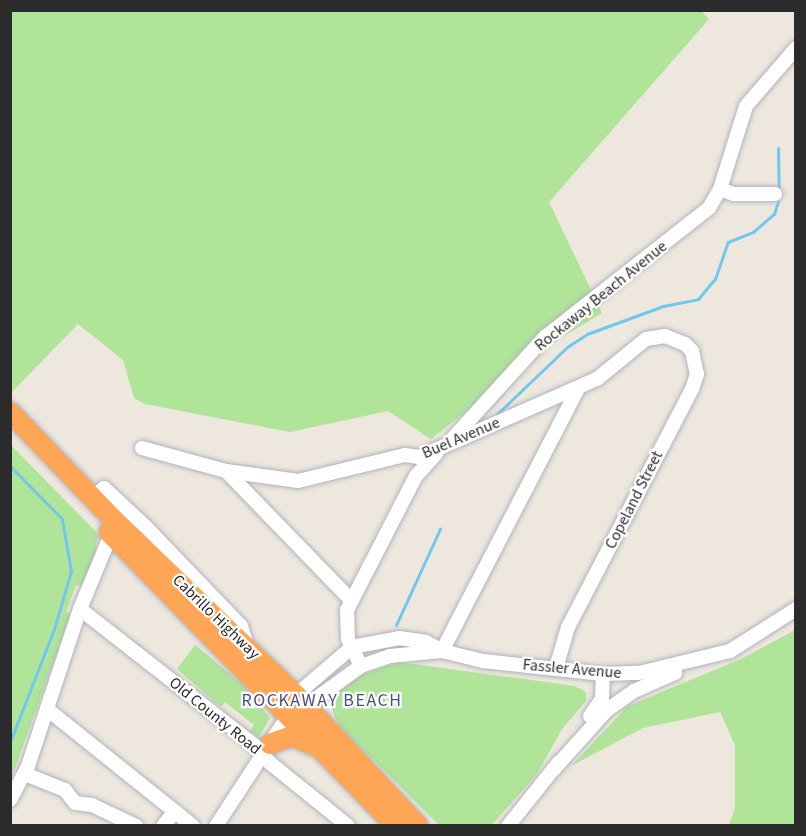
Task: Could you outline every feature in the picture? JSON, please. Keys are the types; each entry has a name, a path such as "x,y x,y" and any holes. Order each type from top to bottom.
{"highway":[{"name":"Cabrillo Highway","path":"10,412 92,497 302,701 418,825"},
{"name":"Cabrillo Highway","path":"10,429 396,825"},
{"path":"266,749 292,736 322,750"}],"street":[{"name":"Rockaway Beach Avenue","path":"361,666 352,647 345,622 351,600 416,476 483,408 505,378 545,337 709,208 720,189 746,106 795,48"},
{"path":"720,189 734,194 776,194"},
{"name":"Buel Avenue","path":"142,448 226,471 298,481 405,455 419,458 609,372 646,339 655,336 675,340"},
{"name":"Copeland Street","path":"556,668 568,627 697,374 692,351 675,340"},
{"path":"442,651 579,387"},
{"path":"483,408 496,423"},
{"path":"226,471 351,600"},
{"path":"11,800 25,774 80,609 111,534"},
{"name":"Old County Road","path":"80,609 266,749 348,825"},
{"name":"Fassler Avenue","path":"288,716 352,647 399,638 426,642 442,651 483,661 603,674 650,672 712,657 750,641 795,611"},
{"name":"Fassler Avenue","path":"302,701 361,666 390,656 442,651"},
{"path":"508,825 590,725 620,700 712,657"},
{"path":"554,769 601,702 603,674"},
{"path":"47,709 193,825"},
{"path":"216,825 288,716"},
{"path":"25,774 64,790 75,803 92,805 136,825"},
{"path":"163,825 176,811"}],"green space":[{"path":"700,10 709,19 549,202 602,313 554,342 431,439 388,411 290,432 145,404 134,398 123,360 78,324 11,393 11,11"},
{"path":"11,445 98,534 94,562 84,586 76,585 66,612 71,614 11,779"},
{"path":"795,630 795,825 729,825 735,808 735,745 720,712 643,728 571,766 628,706 741,659"},
{"path":"195,645 241,683 270,718 259,737 250,731 254,725 225,702 221,707 177,669"},
{"path":"399,662 575,686 586,692 586,701 562,729 537,774 491,826 440,826 338,725 329,701 352,678"}],"waterway":[{"path":"778,148 779,187"},
{"path":"497,414 567,347 587,334 663,306 698,299 715,279 728,242 753,232 774,214 778,202"},
{"path":"10,466 62,519 71,571 54,629 10,742"},
{"path":"396,625 440,529"}],"district":[{"name":"ROCKAWAY BEACH","path":"322,701"}]}
